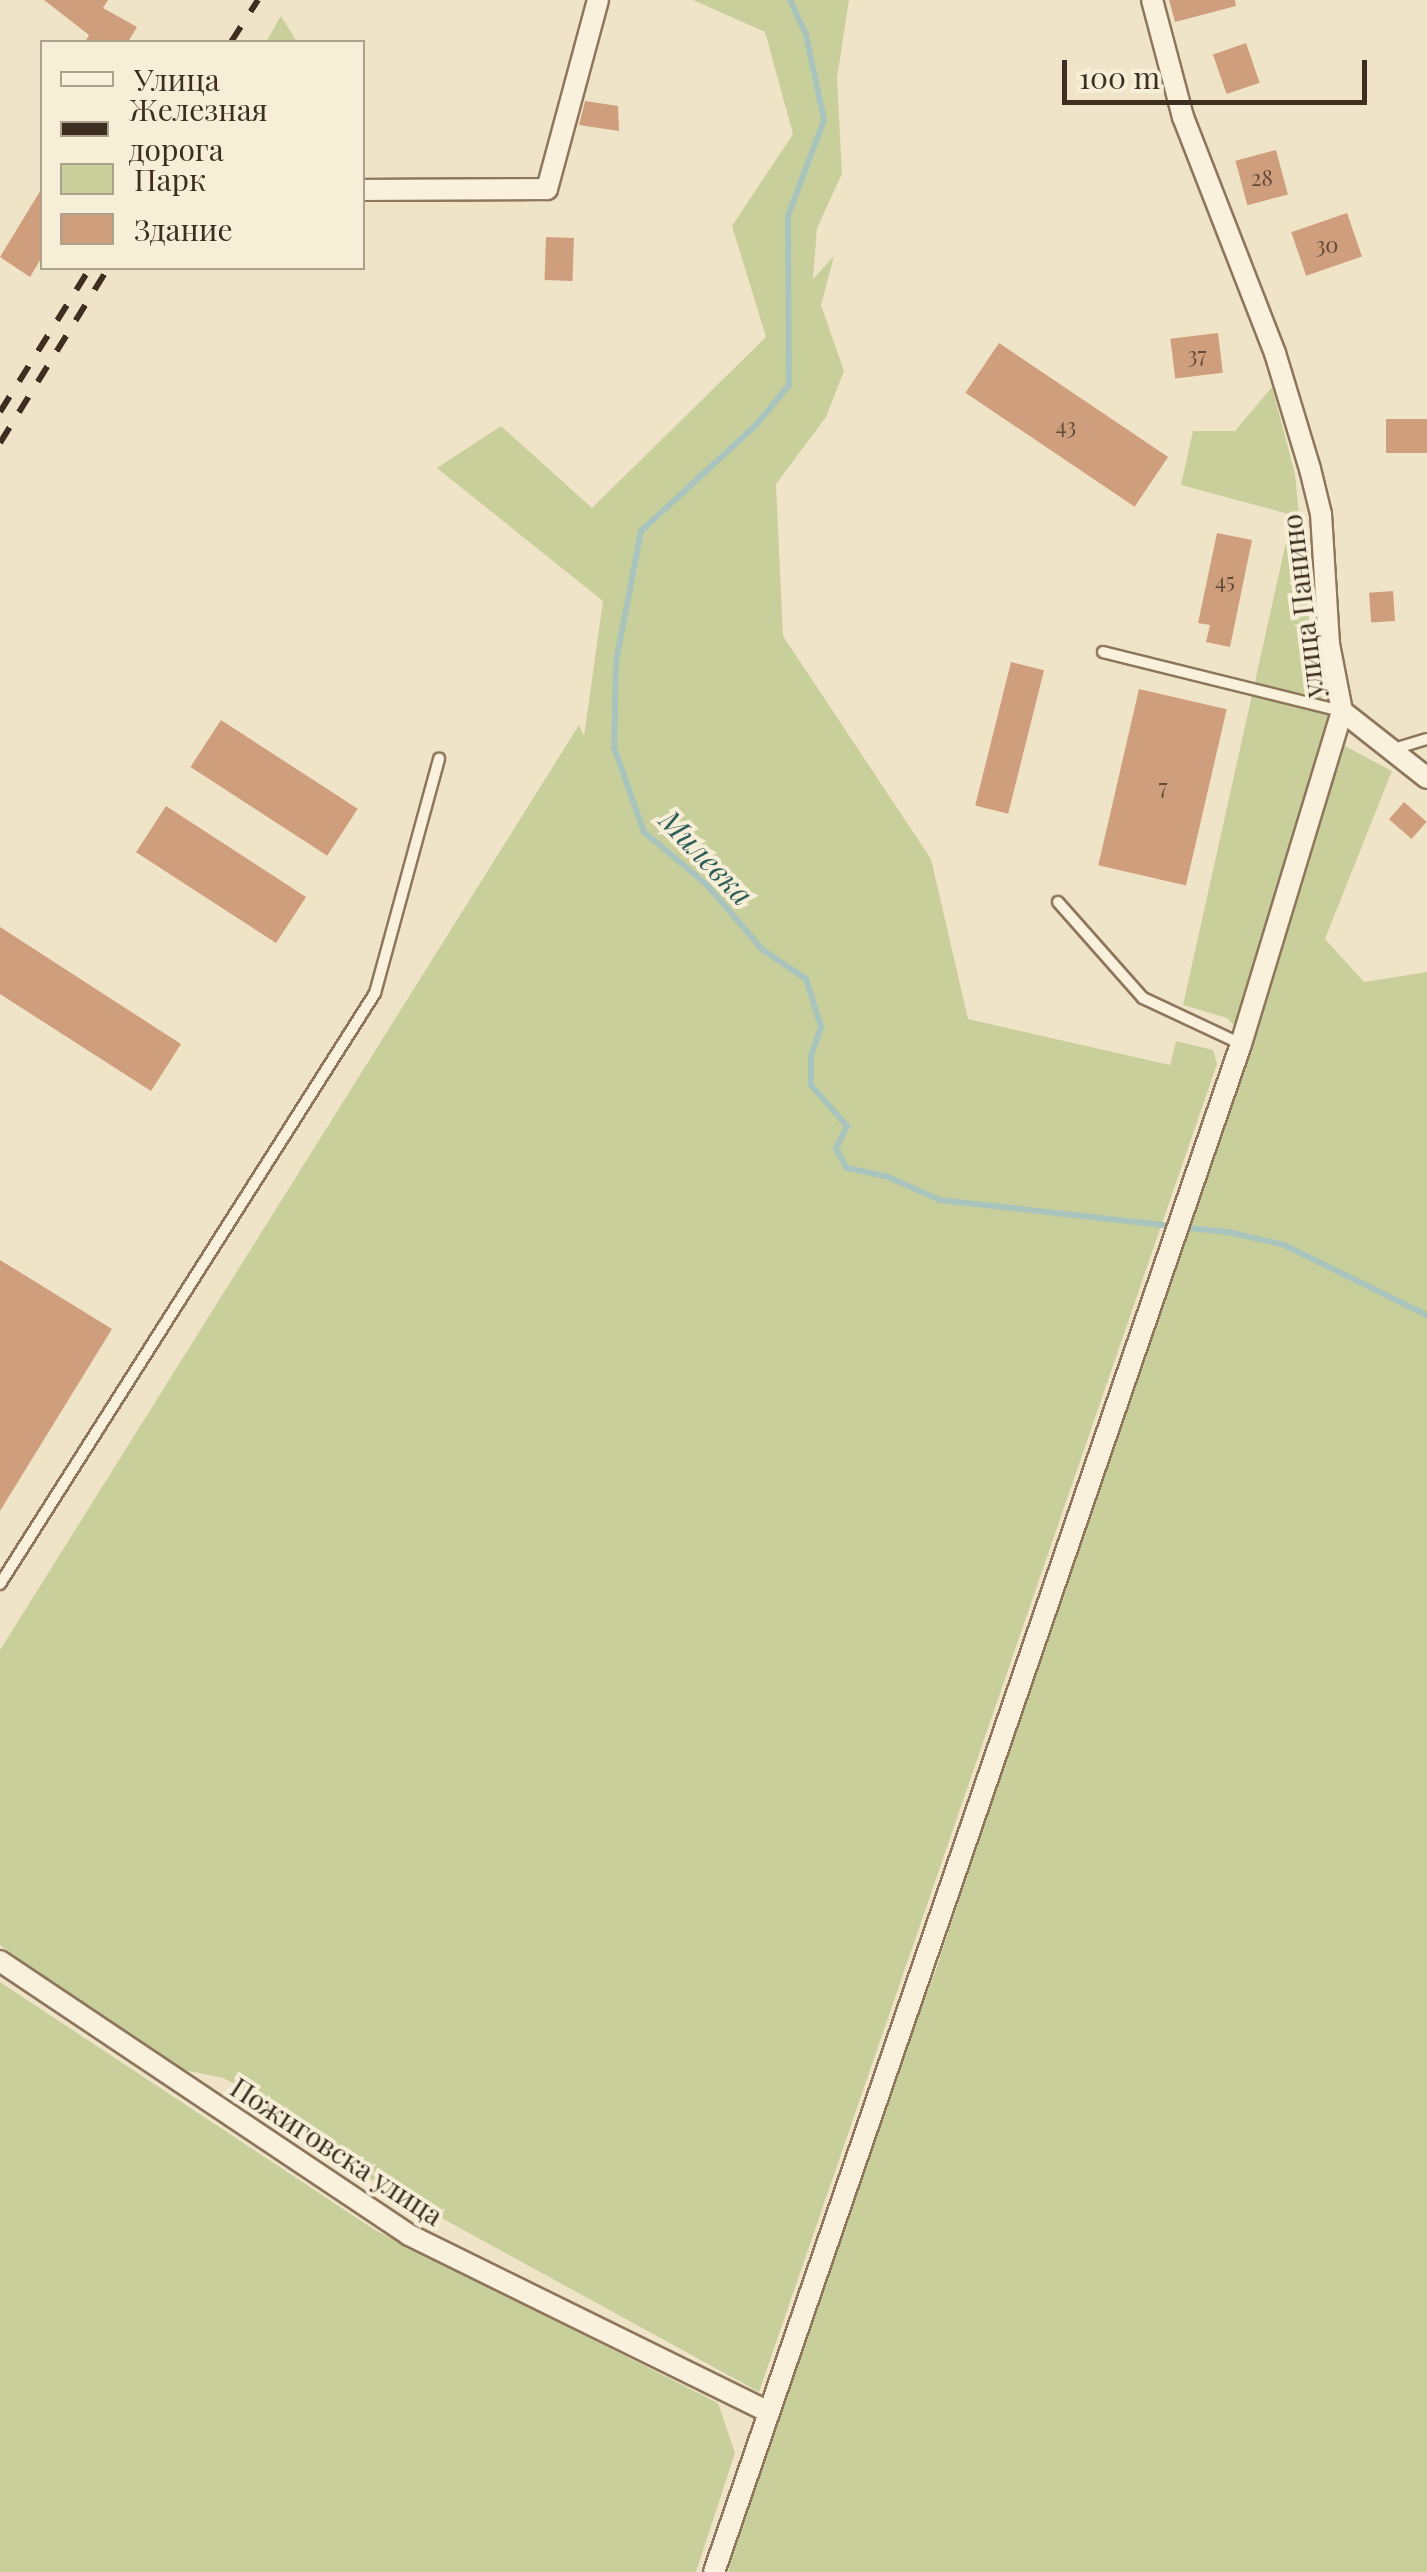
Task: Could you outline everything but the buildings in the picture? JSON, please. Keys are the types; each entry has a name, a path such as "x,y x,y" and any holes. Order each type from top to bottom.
{"street":[{"path":"365,190 547,189 598,0"},
{"name":"улица Панино","path":"714,2572 1164,1254 1184,1210 1241,1044 1342,711 1330,644 1322,514 1310,469 1275,352 1184,117 1152,0"},
{"path":"1342,711 1397,748 1427,778"},
{"name":"Пожиговска улица","path":"0,1961 409,2235 768,2412"}],"lane":[{"path":"1103,652 1342,711"},
{"path":"1397,748 1427,739"},
{"path":"0,1584 375,993 439,758"},
{"path":"1058,902 1143,998 1241,1044"}],"green space":[{"path":"693,0 849,0 837,78 842,174 817,228 813,279 834,256 821,305 844,371 826,417 776,484 783,636 931,859 968,1019 1170,1065 1176,1041 1213,1050 1217,1064 759,2392 334,2159 275,2105 223,2078 174,2068 0,1945 0,1650 579,725 584,736 603,601 437,468 501,426 592,508 766,337 732,226 793,134 765,32"},
{"path":"281,16 296,40 267,40"},
{"path":"1272,387 1295,474 1315,681 1341,744 1392,771 1325,939 1364,982 1427,972 1427,2572 728,2572 826,2250 934,1975 1248,1041 1227,1018 1183,1005 1292,515 1181,485 1193,431 1235,431"},
{"path":"0,1982 375,2230 718,2403 735,2453 696,2572 0,2572"}],"waterway":[{"name":"Милевка","path":"790,0 806,35 824,120 788,216 789,385 756,425 641,531 616,662 614,747 644,832 707,885 763,950 806,979 821,1027 811,1056 811,1085 847,1126 836,1149 847,1168 886,1176 940,1200 1232,1233 1284,1245 1427,1315"}],"railway":[{"path":"232,40 258,0"},
{"path":"0,412 89,270"},
{"path":"0,443 107,270"}]}
